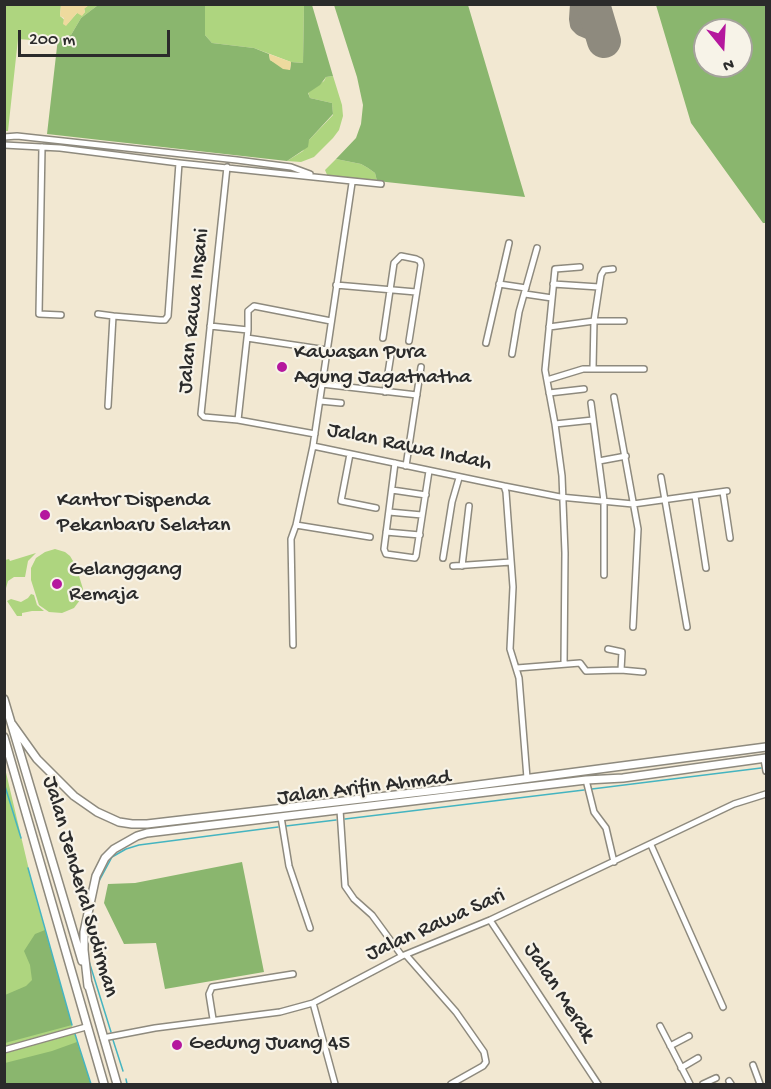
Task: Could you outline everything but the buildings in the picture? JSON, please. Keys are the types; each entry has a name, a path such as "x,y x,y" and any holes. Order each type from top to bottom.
{"main road":[{"name":"Jalan Jenderal Sudirman","path":"4,699 117,1084"},
{"name":"Jalan Arifin Ahmad","path":"12,724 27,748 74,796 97,812 125,823 147,824 766,747"},
{"name":"Jalan Jenderal Sudirman","path":"4,737 104,1084"},
{"name":"Jalan Arifin Ahmad","path":"88,986 84,939 88,905 96,876 105,858 114,849 132,838 147,833 586,780 623,778 765,759"},
{"path":"418,792 419,801"},
{"path":"34,840 45,837"},
{"path":"39,857 50,854"}],"street":[{"path":"4,137 17,136 291,167 320,178"},
{"path":"87,152 88,144"},
{"path":"4,145 298,174 352,183 381,184"},
{"path":"42,147 39,314 61,315"},
{"path":"98,314 163,320 168,316 179,164"},
{"name":"Jalan Rawa Insani","path":"227,167 201,414 204,417 238,420 315,434"},
{"name":"Jalan Rawa Indah","path":"352,183 313,446 504,486 512,562 513,600 510,649 517,668 527,775"},
{"path":"486,343 509,243"},
{"path":"512,354 525,291 537,248"},
{"path":"383,338 394,263 401,256 416,259 421,263 409,341"},
{"path":"564,664 563,497 546,359 555,269 580,267"},
{"path":"592,368 594,321 599,287 603,271 613,269"},
{"path":"500,284 552,298"},
{"path":"553,284 599,287"},
{"path":"336,285 416,292"},
{"path":"238,420 248,311 254,306 331,321"},
{"path":"108,406 114,316"},
{"path":"549,327 594,321 624,321"},
{"path":"210,326 248,330"},
{"path":"247,338 327,350"},
{"path":"385,392 392,348"},
{"path":"406,466 421,367"},
{"path":"547,380 576,370 592,368 644,369"},
{"path":"322,384 417,395"},
{"path":"549,393 584,389"},
{"path":"614,397 639,538 633,627"},
{"path":"320,401 341,403"},
{"path":"591,403 604,501 604,575"},
{"path":"555,424 593,420"},
{"path":"293,645 290,548 313,446"},
{"path":"350,454 341,501 376,508"},
{"path":"599,461 626,456"},
{"path":"396,463 384,549 386,554 415,558 429,471"},
{"path":"443,558 452,502 459,477"},
{"path":"661,477 687,627"},
{"path":"504,486 563,497 633,504 725,491 730,538"},
{"path":"392,490 426,495"},
{"path":"695,496 706,568"},
{"path":"462,566 469,506"},
{"path":"389,512 422,515"},
{"path":"296,525 370,537"},
{"path":"386,532 420,535"},
{"path":"453,566 512,562"},
{"path":"608,649 622,652 621,670"},
{"path":"517,668 581,663 586,671 643,672"},
{"path":"765,759 766,771"},
{"path":"586,780 594,812 606,828 614,862"},
{"name":"Jalan Rawa Sari","path":"103,1038 213,1019 280,1012 313,1003 404,956 490,920 734,804 766,794"},
{"path":"340,810 345,886 354,899 372,915 404,956 456,1012 484,1052 486,1062 483,1066 451,1084"},
{"path":"281,817 289,866 310,928"},
{"path":"651,845 723,1007"},
{"name":"Jalan Merak","path":"490,920 598,1084"},
{"path":"213,1019 209,994 212,987 293,974"},
{"path":"313,1003 335,1084"},
{"path":"660,1026 690,1084"},
{"path":"4,1050 86,1027"},
{"path":"670,1046 690,1036"},
{"path":"681,1068 698,1059"},
{"path":"753,1065 760,1084"},
{"path":"703,1084 716,1078"}],"green space":[{"path":"5,5 61,5 60,16 68,23 78,12 82,15 85,12 84,8 89,5 98,5 81,18 71,35 58,38 57,42 18,39 8,131 5,131"},
{"path":"98,5 205,5 205,35 212,43 254,48 269,54 270,60 290,70 291,62 303,63 304,5 312,5 333,76 326,77 320,85 308,93 310,98 332,103 333,114 309,140 308,147 287,161 47,134 58,38 71,35 81,18"},
{"path":"205,5 304,5 303,63 291,62 254,48 212,43 205,35"},
{"path":"334,5 468,5 525,197 377,181 375,173 361,164 336,159 356,138 361,124 363,105 357,77"},
{"path":"656,5 766,5 766,223 763,223 691,123"},
{"path":"333,76 342,105 343,116 339,130 314,157 301,162 287,161 303,151 309,140 333,115 332,103 310,98 308,92 326,77"},
{"path":"336,159 361,164 375,173 377,181 328,177 325,170"},
{"name":"Gelanggang Remaja","path":"55,549 70,556 76,566 83,589 80,600 74,608 62,613 49,612 39,605 31,580 31,568 36,558"},
{"path":"36,553 28,561 25,577 14,577 8,581 6,588 5,560 10,561"},
{"path":"31,594 34,595 37,605 44,611 32,611 17,616 7,601 11,599 21,602"},
{"path":"4,764 33,887 71,1023 91,1084 5,1084"},
{"path":"242,862 264,972 165,989 156,943 124,944 104,903 108,884 135,883"},
{"path":"45,930 72,1025 5,1043 5,995 26,986 32,980 30,965 24,951 35,934"},
{"path":"77,1042 91,1084 5,1084 5,1063"}],"sand":[{"path":"61,4 89,5 84,9 82,16 77,13 66,26 63,24 64,18 60,16"},
{"path":"269,54 291,62 290,70 283,69 270,60"}],"waterway":[{"path":"592,789 761,768"},
{"path":"4,783 21,838"},
{"path":"345,819 584,790"},
{"path":"286,826 336,820"},
{"path":"98,883 112,857 126,849 139,845 278,827"},
{"path":"28,868 72,1025"},
{"path":"88,958 111,1032"},
{"path":"75,1034 91,1084"},
{"path":"113,1040 123,1071"},
{"path":"126,1079 127,1084"}],"taxiway":[{"path":"577,4 577,25 588,32 600,29 605,23 604,11 600,4"}],"runway":[{"path":"593,4 604,41"}],"place":[{"name":"Kawasan Pura Agung Jagatnatha","path":"282,367"},
{"name":"Kantor Dispenda Pekanbaru Selatan","path":"45,515"},
{"name":"Gelanggang Remaja","path":"57,584"},
{"name":"Gedung Juang 45","path":"177,1045"}]}
